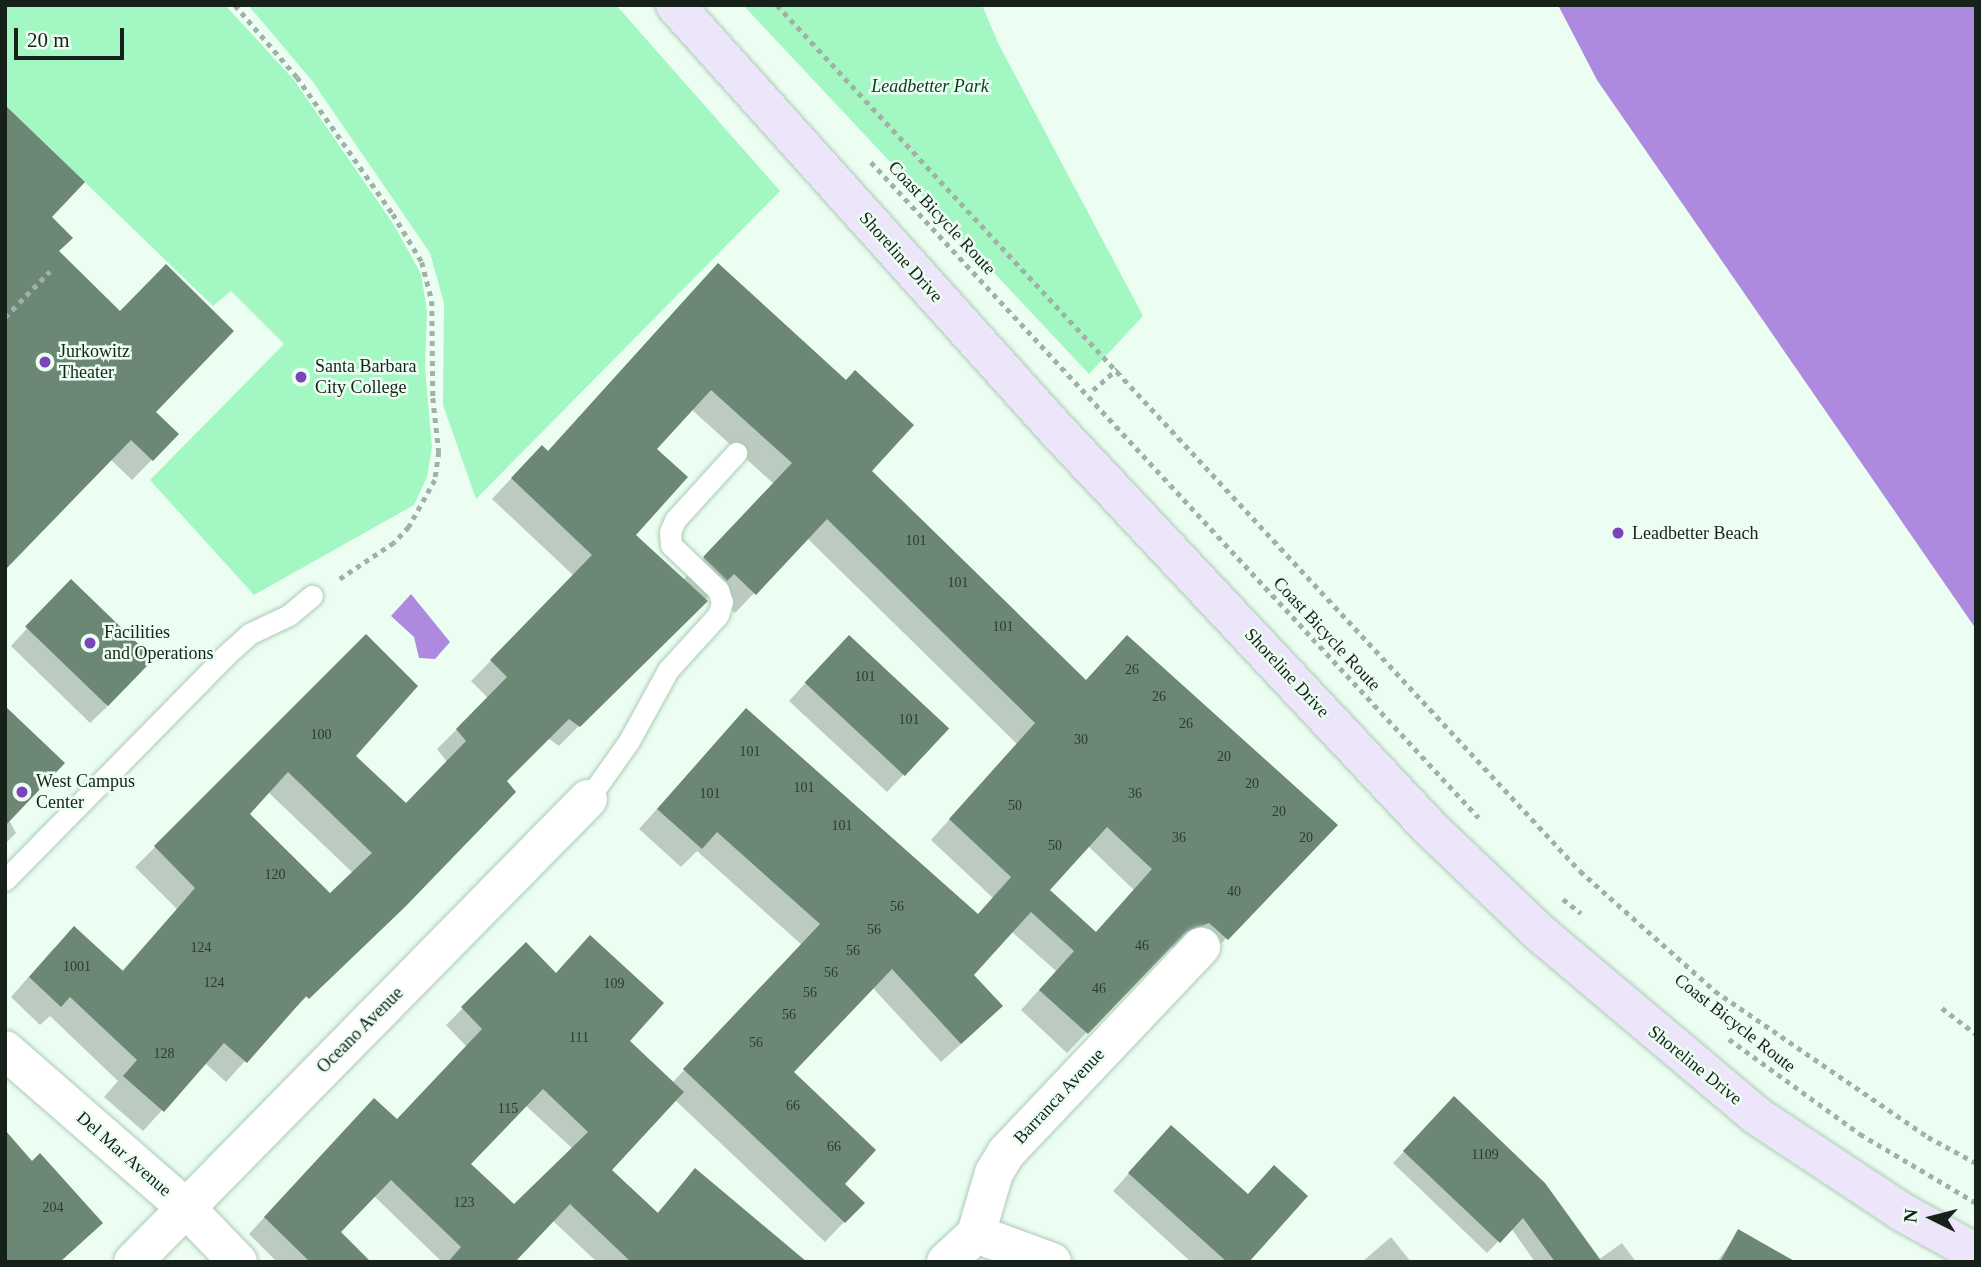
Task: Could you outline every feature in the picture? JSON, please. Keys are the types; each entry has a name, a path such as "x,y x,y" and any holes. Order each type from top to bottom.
{"main road":[{"name":"Shoreline Drive","path":"675,5 1053,426 1448,845 1541,934 1757,1116 1902,1212 1976,1253"}],"street":[{"name":"Oceano Avenue","path":"133,1262 588,799"},
{"name":"Barranca Avenue","path":"976,1234 994,1173 1006,1153 1201,947"},
{"name":"Del Mar Avenue","path":"5,1050 186,1208 238,1262"},
{"path":"946,1262 976,1234 1052,1262"}],"lane":[{"path":"588,799 629,741 668,670 718,615 722,602 718,590 671,545 670,532 675,520 736,453"},
{"path":"5,880 226,655 249,634 289,615 312,596"}],"path":[{"path":"235,5 297,77 393,214 422,262 432,301 433,398 439,452 430,491 394,542 312,596"},
{"path":"777,5 1580,871 1715,991 1928,1137 1976,1163"},
{"name":"Coast Bicycle Route","path":"869,159 1486,825"},
{"path":"5,317 50,271"},
{"path":"1093,390 1117,369"},
{"path":"1555,891 1585,917"},
{"path":"1942,1008 1976,1034"},
{"name":"Coast Bicycle Route","path":"1717,1030 1860,1134 1976,1203"}],"green space":[{"path":"5,5 225,5 294,80 394,225 421,274 427,311 425,368 432,447 427,477 414,505 254,595 150,480 284,344 231,291 213,306 5,105"},
{"path":"248,5 616,5 780,191 476,499 443,405 444,303 430,253 313,82"},
{"name":"Leadbetter Park","path":"743,5 982,5 999,45 1143,316 1089,374"}],"shaded area":[{"path":"1558,5 1976,5 1976,629 1597,80"},
{"path":"411,594 450,642 435,659 419,658 414,637 391,616"}],"building":[{"path":"5,105 85,182 52,217 73,238 59,251 120,311 166,264 234,331 156,412 179,434 153,461 131,440 5,570"},
{"path":"718,263 846,380 855,370 914,425 872,471 1086,680 1127,635 1338,825 1228,940 1209,923 1186,932 1088,1034 1039,990 1074,951 1031,912 974,975 1003,1006 961,1044 892,969 794,1072 876,1150 845,1184 865,1203 845,1223 683,1069 820,924 717,832 702,849 657,809 746,708 978,914 1011,877 949,819 1035,723 827,519 756,595 734,574 727,581 703,557 792,463 711,390 657,449 688,477 636,535 708,601 580,727 569,719 507,781 516,792 405,907 309,999 306,996 247,1063 224,1043 164,1112 123,1076 137,1060 70,997 61,1007 29,977 74,926 123,971 195,888 154,846 366,634 418,686 356,756 406,803 466,741 456,729 507,677 490,660 592,555 511,478 542,445 548,451","holes":["288,772 372,853 330,893 250,814","1107,827 1152,869 1096,932 1050,890"]},
{"name":"Facilities and Operations","path":"71,579 154,659 108,706 25,626"},
{"path":"849,635 949,728 905,776 805,683"},
{"name":"West Campus Center","path":"5,706 65,763 5,826"},
{"path":"590,935 664,1003 630,1041 684,1092 612,1170 658,1213 695,1168 807,1262 631,1262 570,1204 515,1262 448,1262 461,1247 391,1180 341,1232 371,1262 310,1262 264,1217 374,1098 397,1119 482,1029 461,1007 526,942 556,973","holes":["543,1089 588,1132 514,1204 471,1164"]},
{"path":"1454,1096 1545,1183 1602,1262 1555,1262 1523,1218 1500,1243 1403,1151"},
{"path":"1171,1125 1248,1194 1274,1165 1308,1196 1249,1262 1227,1262 1128,1173"},
{"path":"5,1130 32,1161 40,1153 103,1223 60,1262 5,1262"},
{"path":"1738,1229 1796,1262 1720,1262"}],"place":[{"name":"Jurkowitz Theater","path":"45,362"},
{"name":"Santa Barbara City College","path":"301,377"},
{"name":"Leadbetter Beach","path":"1618,533"},
{"name":"Facilities and Operations","path":"90,643"},
{"name":"West Campus Center","path":"22,792"}]}
